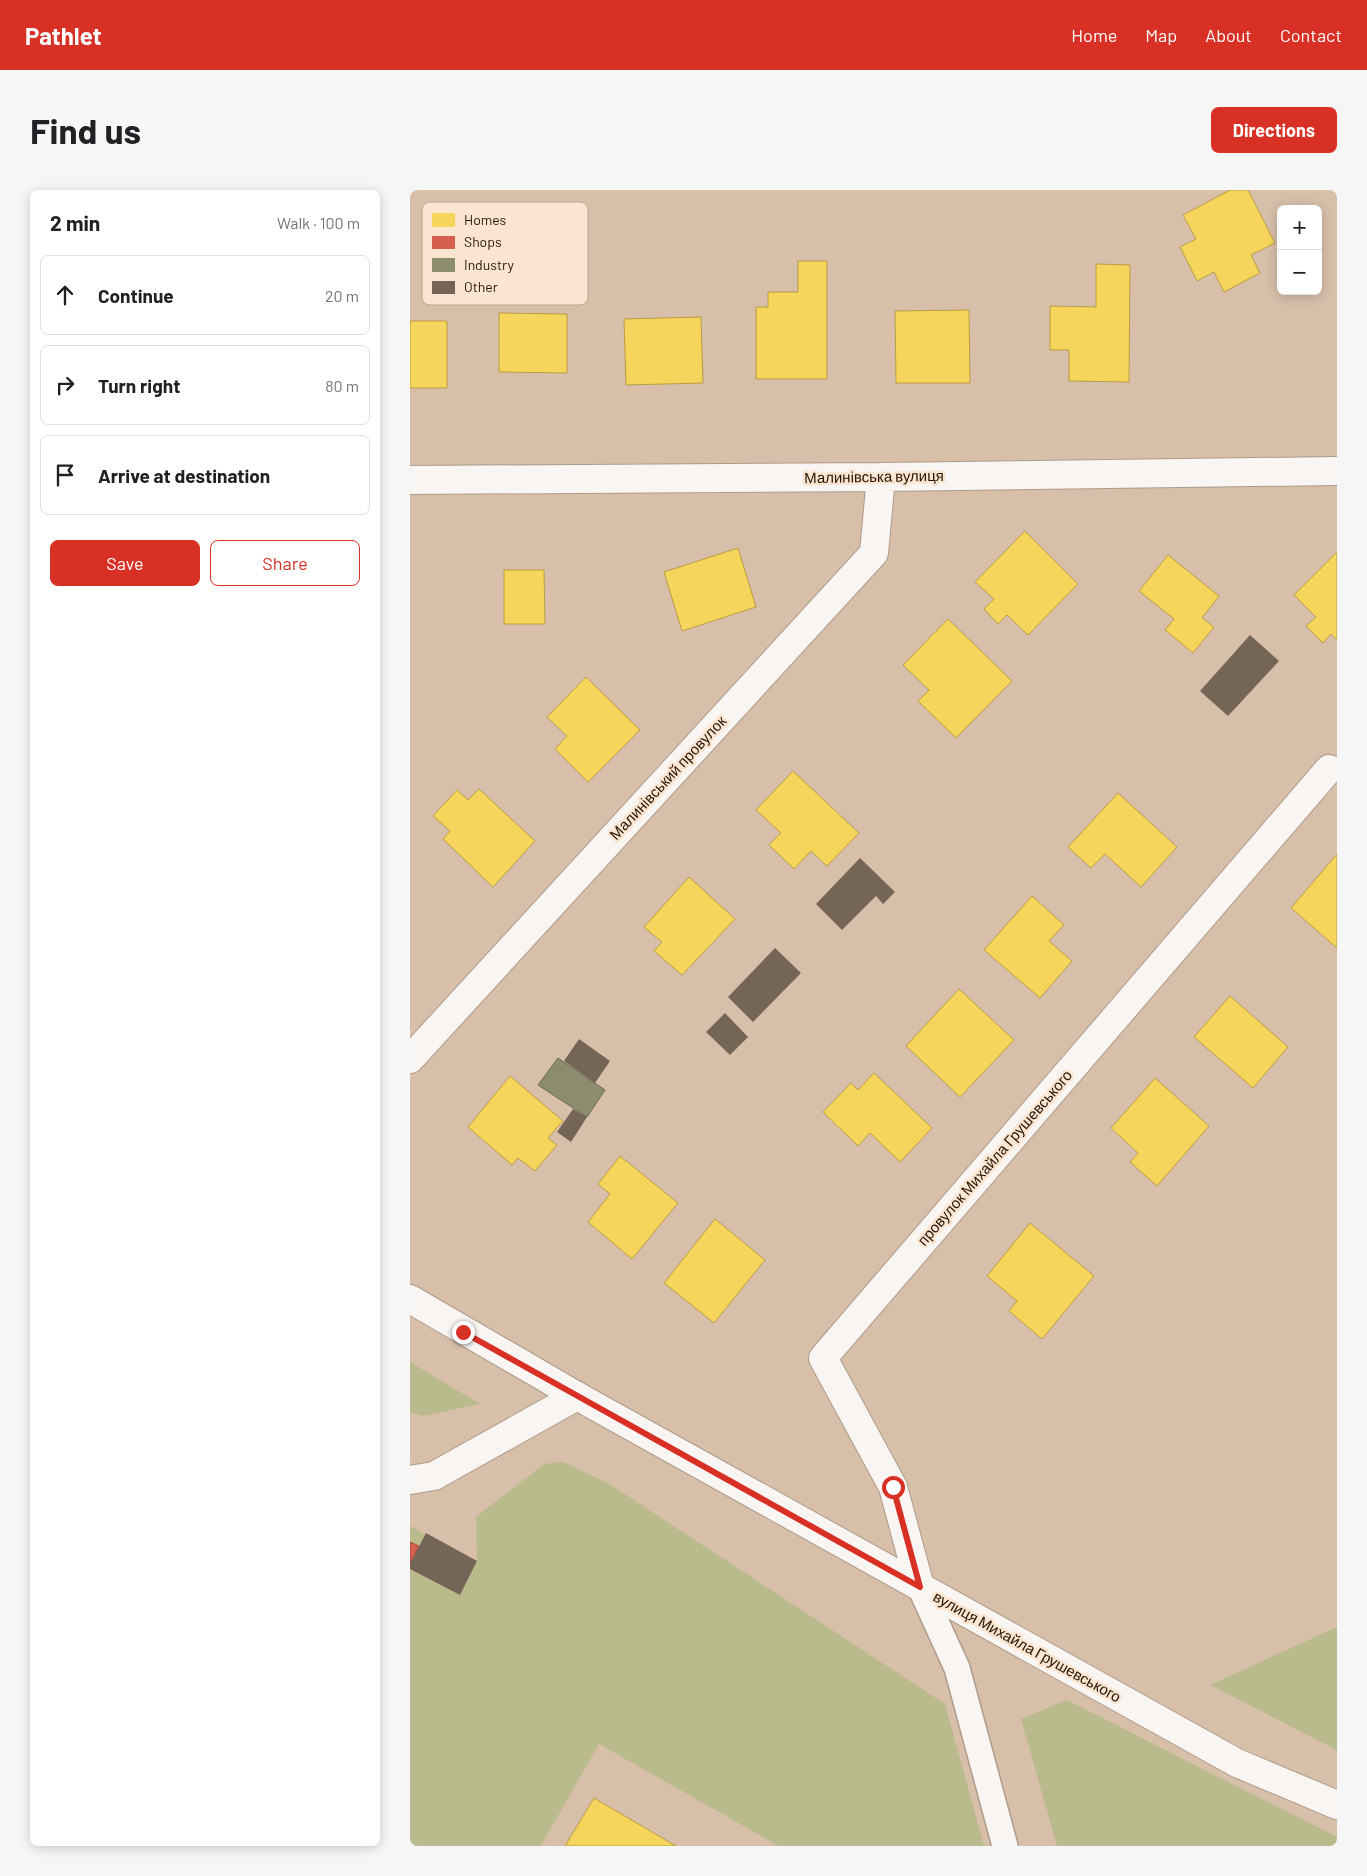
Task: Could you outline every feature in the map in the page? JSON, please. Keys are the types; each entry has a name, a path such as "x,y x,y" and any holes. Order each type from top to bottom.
{"street":[{"name":"Малинівська вулиця","path":"410,480 881,477 1337,471"},
{"name":"Малинівський провулок","path":"410,1059 874,553 881,477"},
{"name":"провулок Михайла Грушевського","path":"920,1587 893,1487 823,1358 1329,769"},
{"name":"вулиця Михайла Грушевського","path":"410,1299 577,1396 1237,1763 1337,1805"},
{"path":"410,1480 434,1476 577,1396"}],"lane":[{"path":"920,1587 957,1668 1005,1846"}],"green space":[{"path":"410,1362 480,1404 423,1416 410,1412"},
{"path":"563,1462 608,1483 945,1704 984,1846 779,1846 599,1744 541,1846 410,1846 410,1526 477,1561 476,1517 544,1464"},
{"path":"1337,1627 1337,1750 1210,1685"},
{"path":"1067,1700 1337,1837 1337,1846 1057,1846 1021,1719"}],"building: Homes":[{"path":"1230,190 1248,190 1275,243 1251,255 1260,273 1224,292 1214,272 1197,281 1180,247 1196,239 1183,215"},
{"path":"798,261 827,261 827,379 756,379 756,307 768,307 768,292 798,292"},
{"path":"1096,264 1130,265 1129,382 1069,381 1069,350 1050,350 1050,306 1096,307"},
{"path":"969,310 970,383 896,383 895,311"},
{"path":"499,313 567,314 567,373 499,372"},
{"path":"701,317 703,383 626,385 624,319"},
{"path":"410,321 447,321 447,388 410,388"},
{"path":"1025,531 1078,584 1028,635 1007,615 998,624 984,609 994,599 975,582"},
{"path":"738,548 756,607 682,631 664,572"},
{"path":"1337,552 1337,640 1331,634 1323,643 1306,626 1316,617 1294,595"},
{"path":"1168,555 1219,596 1202,618 1214,627 1193,653 1165,630 1174,619 1139,591"},
{"path":"504,570 544,570 545,624 504,624"},
{"path":"948,619 1012,681 956,738 918,701 929,690 903,665"},
{"path":"586,677 640,730 588,782 555,749 567,736 547,717"},
{"path":"793,771 859,833 827,866 811,851 794,869 769,845 781,833 756,810"},
{"path":"479,789 535,841 493,887 443,839 450,831 433,816 457,790 468,800"},
{"path":"1118,793 1177,847 1141,887 1105,854 1091,868 1068,847"},
{"path":"1337,854 1337,948 1291,908"},
{"path":"689,877 735,919 682,975 654,951 662,942 644,927"},
{"path":"1032,896 1064,925 1049,941 1072,961 1040,998 984,950"},
{"path":"959,989 1014,1040 960,1097 906,1046"},
{"path":"1230,996 1288,1047 1253,1088 1194,1037"},
{"path":"874,1073 932,1128 900,1162 870,1133 858,1146 823,1112 851,1083 858,1090"},
{"path":"510,1076 563,1121 548,1138 557,1145 535,1171 518,1158 512,1165 468,1127"},
{"path":"1155,1078 1209,1126 1157,1186 1130,1162 1138,1153 1111,1128"},
{"path":"620,1156 678,1203 632,1259 588,1222 610,1194 598,1184"},
{"path":"715,1219 765,1260 714,1323 664,1283"},
{"path":"1030,1223 1094,1276 1042,1339 1009,1311 1017,1301 987,1276"},
{"path":"594,1798 676,1846 565,1846"}],"building: Shops":[{"path":"410,1542 419,1546 410,1564"}],"building: Industry":[{"path":"558,1058 605,1090 587,1117 538,1085"}],"building: Other":[{"path":"1250,635 1279,661 1228,716 1200,691"},
{"path":"860,858 895,892 883,904 876,896 842,930 816,904"},
{"path":"775,948 801,973 753,1022 728,997"},
{"path":"725,1013 748,1037 730,1055 706,1032"},
{"path":"579,1039 610,1061 595,1083 564,1061"},
{"path":"573,1109 587,1117 571,1142 557,1132"},
{"path":"426,1533 477,1561 460,1595 410,1569 410,1564"}],"route":[{"path":"463,1332 920,1587 893,1487"}]}
